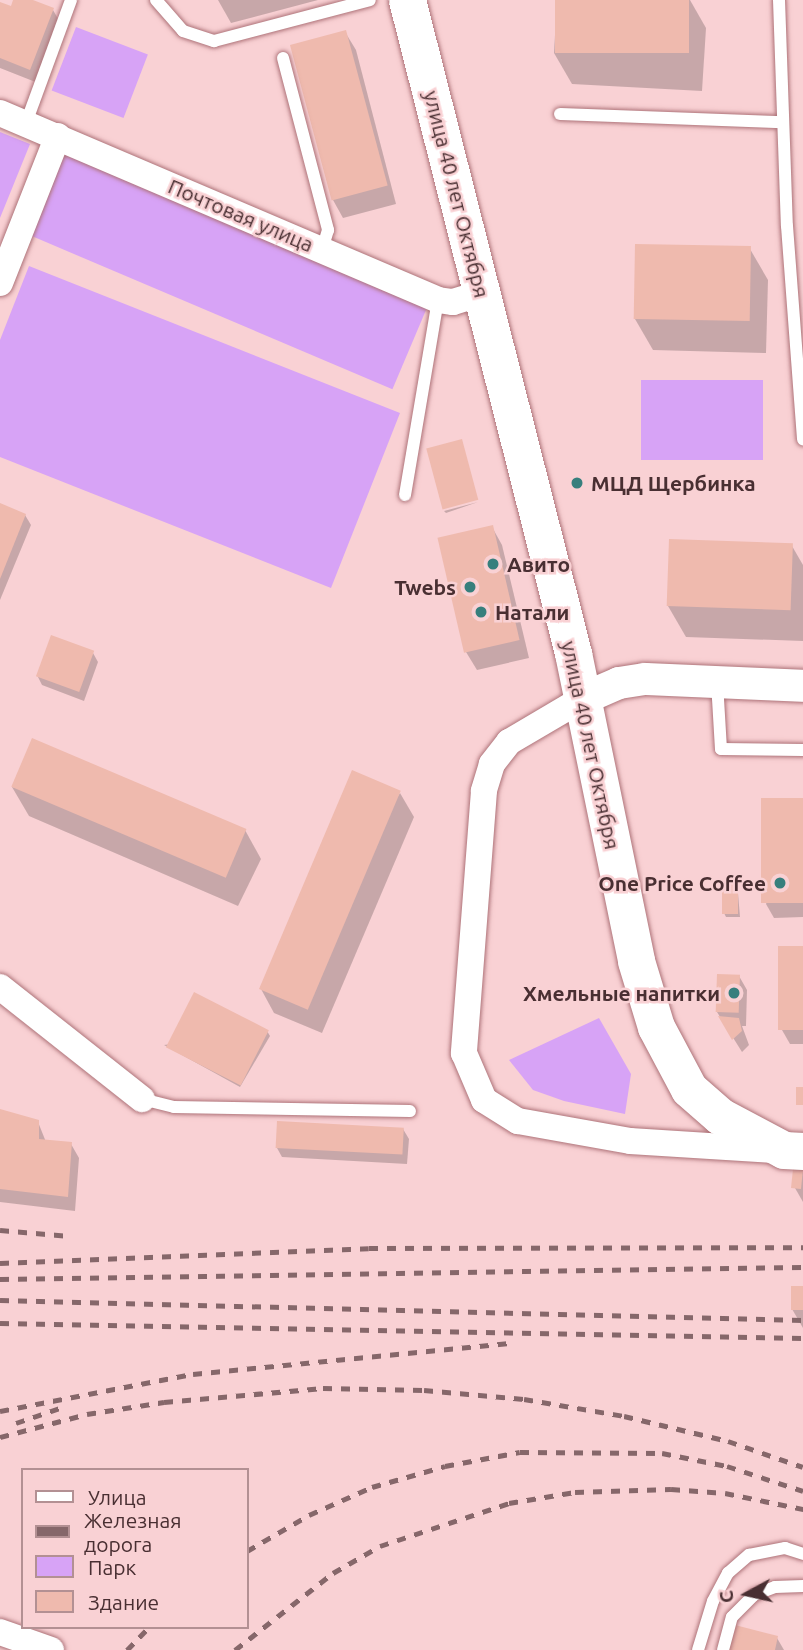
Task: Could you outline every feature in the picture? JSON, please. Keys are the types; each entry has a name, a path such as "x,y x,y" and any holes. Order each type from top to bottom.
{"main road":[{"name":"улица 40 лет Октября","path":"407,0 483,293 582,699 636,961 669,1058 689,1089 720,1116 794,1151"}],"street":[{"name":"Почтовая улица","path":"0,113 438,300 453,302 483,293"},
{"path":"0,283 58,136"},
{"path":"794,1151 630,1141 518,1121 484,1100 464,1053 484,790 492,764 509,742 582,699 619,683 645,679 803,686"},
{"path":"0,988 142,1098"},
{"path":"0,1632 51,1650"}],"lane":[{"path":"26,123 71,0"},
{"path":"156,0 183,31 214,41 370,0"},
{"path":"779,0 783,122 803,439"},
{"path":"283,58 328,230 322,250"},
{"path":"560,114 783,122"},
{"path":"405,495 438,300"},
{"path":"717,682 721,749 803,750"},
{"path":"142,1098 174,1107 410,1111"},
{"path":"698,1650 713,1601 728,1573 749,1555 785,1548 803,1554"},
{"path":"723,1650 732,1617 754,1595 775,1587 803,1586"}],"green space":[{"path":"76,27 148,55 124,118 52,90"},
{"path":"0,132 30,144 0,218"},
{"path":"64,152 428,306 392,389 29,235"},
{"path":"29,266 400,413 331,588 0,457 0,340"},
{"path":"641,380 763,380 763,460 641,460"},
{"path":"599,1018 631,1074 625,1114 564,1101 533,1090 509,1060"}],"building":[{"path":"13,0 33,0 54,8 30,70 0,58 0,2 11,6"},
{"path":"555,0 689,0 689,53 555,53"},
{"path":"346,30 388,186 332,201 290,45"},
{"path":"635,244 751,246 750,321 634,319"},
{"path":"462,439 478,500 443,509 426,449"},
{"path":"0,503 26,514 0,579"},
{"path":"493,525 520,640 464,653 437,538"},
{"path":"669,539 793,543 791,610 667,606"},
{"path":"51,635 94,651 79,692 36,676"},
{"path":"32,738 246,829 226,878 11,787"},
{"path":"352,770 401,791 308,1010 259,989"},
{"path":"761,798 803,798 803,903 761,903"},
{"path":"722,880 738,880 738,914 722,914"},
{"path":"778,946 803,946 803,1030 778,1030"},
{"path":"717,974 740,975 739,1013 716,1012"},
{"path":"194,992 269,1030 241,1085 166,1047"},
{"path":"718,1016 739,1018 742,1031 732,1040"},
{"path":"796,1087 803,1087 803,1105 796,1105"},
{"path":"0,1109 39,1120 39,1139 72,1142 68,1197 0,1189"},
{"path":"277,1121 404,1128 402,1155 276,1148"},
{"path":"793,1169 803,1170 801,1189 791,1188"},
{"path":"791,1286 803,1286 803,1310 791,1310"},
{"path":"735,1625 778,1636 775,1650 729,1650"}],"railway":[{"path":"0,1230 70,1236"},
{"path":"0,1263 369,1248 803,1247"},
{"path":"0,1279 803,1267"},
{"path":"0,1300 803,1320"},
{"path":"0,1323 803,1338"},
{"path":"0,1411 193,1374 509,1343"},
{"path":"0,1437 87,1414 164,1402 323,1388 424,1390 524,1399 624,1416 728,1441 803,1467"},
{"path":"16,1423 66,1406"},
{"path":"248,1550 309,1515 372,1487 445,1466 520,1452 662,1453 727,1466 803,1491"},
{"path":"235,1650 333,1573 380,1546 509,1503 575,1492 671,1489 725,1493 803,1509"},
{"path":"127,1650 147,1629"}],"place":[{"name":"МЦД Щербинка","path":"577,483"},
{"name":"Авито","path":"493,564"},
{"name":"Twebs","path":"470,587"},
{"name":"Натали","path":"481,612"},
{"name":"One Price Coffee","path":"780,883"},
{"name":"Хмельные напитки","path":"734,993"}]}
